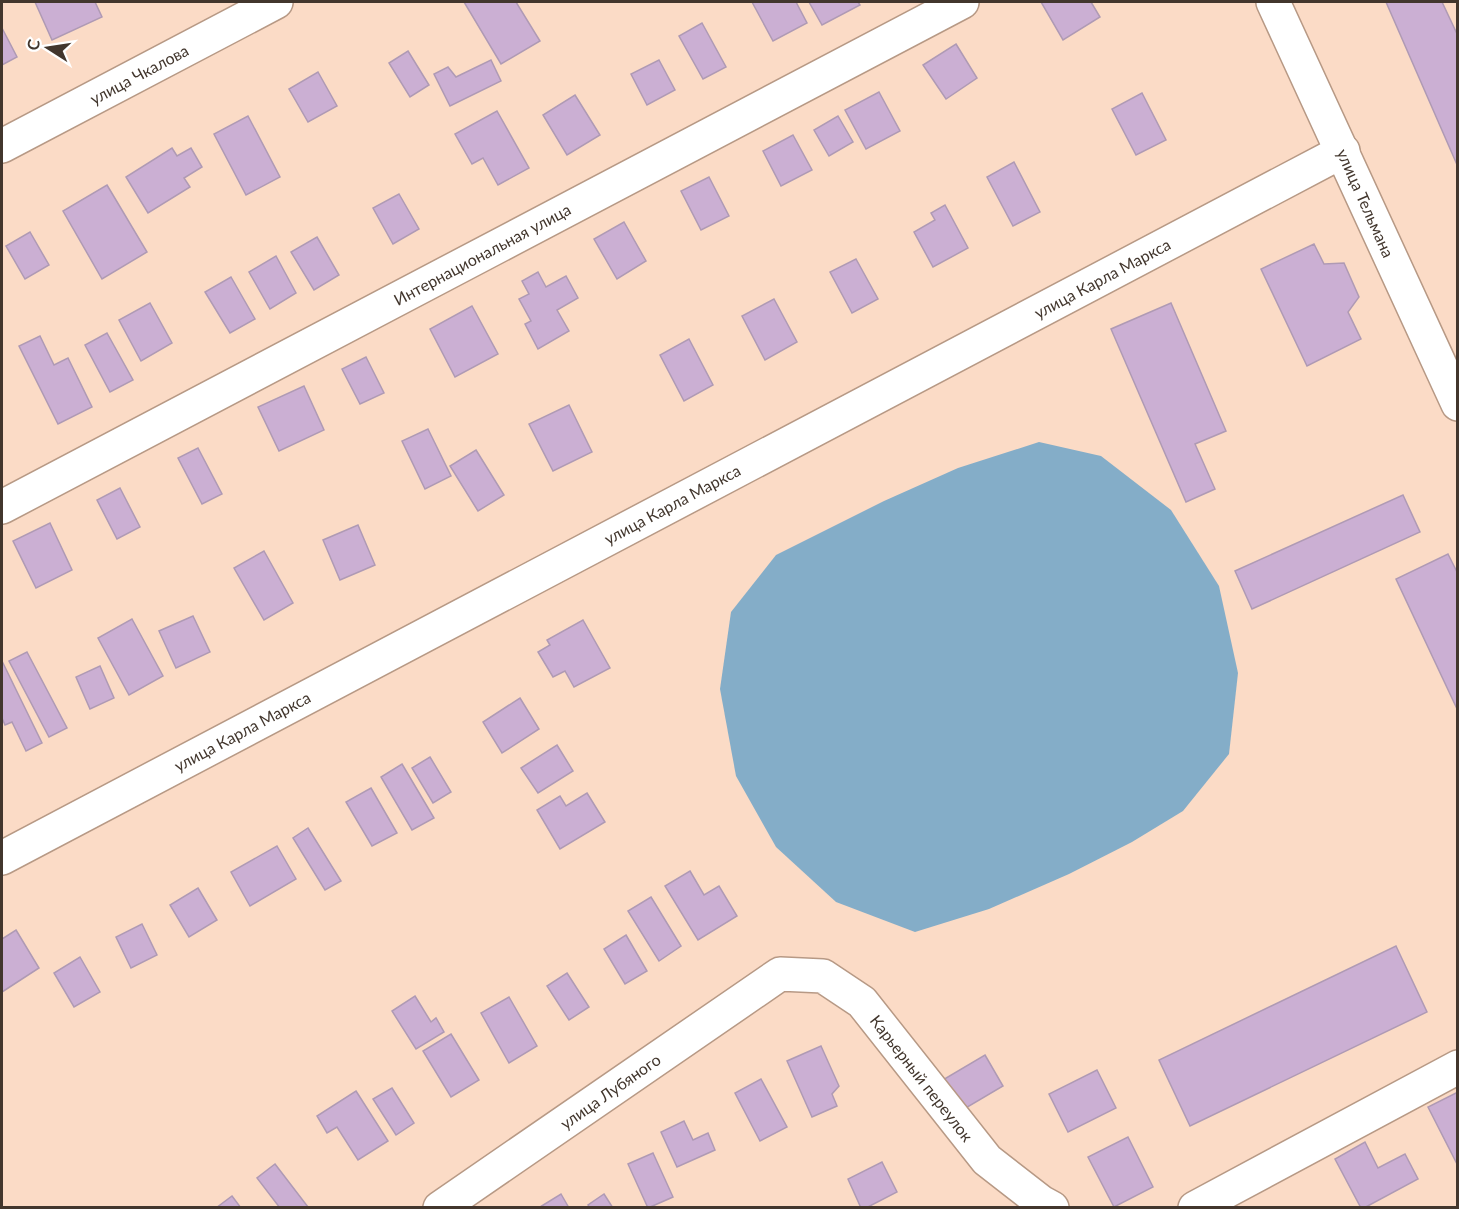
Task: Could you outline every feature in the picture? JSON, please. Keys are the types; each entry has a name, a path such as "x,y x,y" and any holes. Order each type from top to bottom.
{"street":[{"name":"улица Чкалова","path":"2,146 276,2"},
{"name":"Интернациональная улица","path":"2,507 962,2"},
{"name":"улица Тельмана","path":"1273,2 1458,404"},
{"name":"улица Карла Маркса","path":"2,858 1343,151"},
{"name":"улица Лубяного","path":"440,1208 780,974"},
{"name":"Карьерный переулок","path":"780,974 823,975 862,1002 987,1160 1052,1208"},
{"path":"1195,1208 1458,1067"}],"water":[{"path":"1039,442 1101,456 1171,510 1219,586 1238,673 1229,754 1183,811 1132,842 1069,874 989,909 915,932 836,902 776,847 736,776 720,689 731,612 776,555 884,501 958,468"}],"building":[{"path":"35,2 95,2 102,17 52,40"},
{"path":"464,2 516,2 540,41 501,64"},
{"path":"752,2 796,2 807,23 773,41"},
{"path":"809,2 858,2 860,5 822,25"},
{"path":"1041,2 1091,2 1100,17 1063,40"},
{"path":"1386,2 1442,2 1458,36 1458,167"},
{"path":"702,23 726,67 703,79 679,36"},
{"path":"2,28 17,57 2,65"},
{"path":"956,44 977,78 946,99 923,65"},
{"path":"408,51 429,85 410,97 389,63"},
{"path":"491,60 501,81 450,106 434,74 448,67 456,77"},
{"path":"659,60 675,90 647,105 631,74"},
{"path":"318,72 337,106 308,122 289,89"},
{"path":"879,92 900,131 866,149 845,110"},
{"path":"1142,93 1166,140 1136,155 1112,109"},
{"path":"575,95 600,135 567,155 543,115"},
{"path":"497,111 529,168 498,185 483,158 472,164 455,134"},
{"path":"248,116 280,177 246,195 214,134"},
{"path":"838,116 853,142 829,156 814,130"},
{"path":"793,135 812,170 781,186 763,151"},
{"path":"172,148 177,156 191,148 202,167 184,178 190,187 148,213 126,177"},
{"path":"1014,162 1040,212 1013,226 987,177"},
{"path":"709,177 729,216 701,230 681,191"},
{"path":"107,185 147,252 102,279 63,211"},
{"path":"399,194 419,229 393,244 373,208"},
{"path":"945,205 968,248 933,267 914,232 935,220 931,213"},
{"path":"624,222 646,261 617,279 594,239"},
{"path":"30,232 49,265 25,279 6,246"},
{"path":"317,237 339,275 314,290 291,252"},
{"path":"1314,244 1324,264 1344,263 1359,297 1348,312 1361,339 1307,366 1261,269"},
{"path":"276,256 296,293 270,309 249,272"},
{"path":"856,259 878,299 852,313 830,272"},
{"path":"538,272 546,287 566,276 578,298 557,310 569,331 538,349 525,324 531,321 519,299 529,294 522,281"},
{"path":"231,277 255,319 230,333 205,292"},
{"path":"774,299 797,342 765,360 742,316"},
{"path":"150,303 172,343 141,361 119,320"},
{"path":"1171,303 1226,431 1195,444 1215,489 1186,502 1111,329"},
{"path":"472,306 498,354 455,377 430,329"},
{"path":"107,333 133,380 110,392 85,345"},
{"path":"40,336 54,365 68,358 92,407 58,424 19,346"},
{"path":"689,339 713,385 684,401 660,355"},
{"path":"366,357 384,393 360,404 342,369"},
{"path":"304,386 324,430 279,451 258,407"},
{"path":"569,405 592,452 553,471 529,424"},
{"path":"428,429 451,476 425,489 402,441"},
{"path":"198,448 222,494 202,504 178,458"},
{"path":"476,450 504,495 478,511 450,466"},
{"path":"120,488 140,527 117,539 97,500"},
{"path":"1403,495 1420,532 1252,609 1235,571"},
{"path":"50,523 72,570 36,588 13,541"},
{"path":"358,525 375,565 340,580 323,540"},
{"path":"264,551 293,603 264,620 234,568"},
{"path":"1448,554 1458,574 1458,711 1396,579"},
{"path":"193,616 210,652 176,668 159,631"},
{"path":"132,619 163,676 129,695 98,638"},
{"path":"583,620 610,668 574,687 565,671 553,677 538,652 550,645 547,640"},
{"path":"27,652 67,728 49,737 9,661"},
{"path":"2,661 42,743 26,751 12,722 5,725 2,718"},
{"path":"100,666 114,698 90,709 76,677"},
{"path":"520,698 539,729 502,753 483,722"},
{"path":"557,745 573,771 538,793 521,768"},
{"path":"430,757 451,792 433,803 412,768"},
{"path":"402,764 434,818 412,830 381,777"},
{"path":"371,788 397,833 372,846 346,802"},
{"path":"587,793 605,822 560,849 537,810 560,796 566,806"},
{"path":"308,828 341,881 325,890 293,838"},
{"path":"277,846 296,879 250,906 231,872"},
{"path":"690,871 704,895 719,886 737,916 698,940 665,886"},
{"path":"198,888 217,920 189,937 170,905"},
{"path":"651,897 681,946 659,961 628,911"},
{"path":"142,924 157,955 131,968 116,937"},
{"path":"16,930 39,968 2,992 2,939"},
{"path":"626,935 647,971 625,984 604,949"},
{"path":"1396,946 1427,1012 1190,1126 1159,1060"},
{"path":"80,957 100,992 74,1007 54,973"},
{"path":"567,973 589,1007 569,1020 547,986"},
{"path":"415,996 431,1022 436,1018 444,1032 416,1049 392,1011"},
{"path":"509,997 537,1046 509,1063 481,1013"},
{"path":"451,1034 479,1080 451,1097 423,1051"},
{"path":"821,1046 839,1086 832,1094 837,1106 812,1117 787,1061"},
{"path":"985,1055 1003,1086 959,1112 941,1081"},
{"path":"1097,1070 1116,1108 1068,1132 1049,1094"},
{"path":"761,1079 787,1127 760,1141 735,1093"},
{"path":"392,1088 414,1123 396,1135 373,1099"},
{"path":"356,1091 388,1141 358,1160 337,1127 327,1133 317,1116"},
{"path":"1458,1092 1458,1164 1457,1164 1428,1107"},
{"path":"684,1121 693,1140 708,1133 715,1150 677,1167 661,1132"},
{"path":"1128,1137 1153,1187 1114,1207 1088,1157"},
{"path":"1365,1142 1378,1168 1405,1154 1418,1179 1361,1208 1335,1159"},
{"path":"653,1153 673,1197 648,1208 628,1164"},
{"path":"882,1162 897,1192 866,1208 861,1208 848,1179"},
{"path":"275,1164 308,1208 280,1208 257,1178"},
{"path":"561,1194 569,1208 540,1208 540,1207"},
{"path":"604,1194 613,1208 590,1208 588,1205"},
{"path":"232,1196 241,1208 216,1208"}]}
